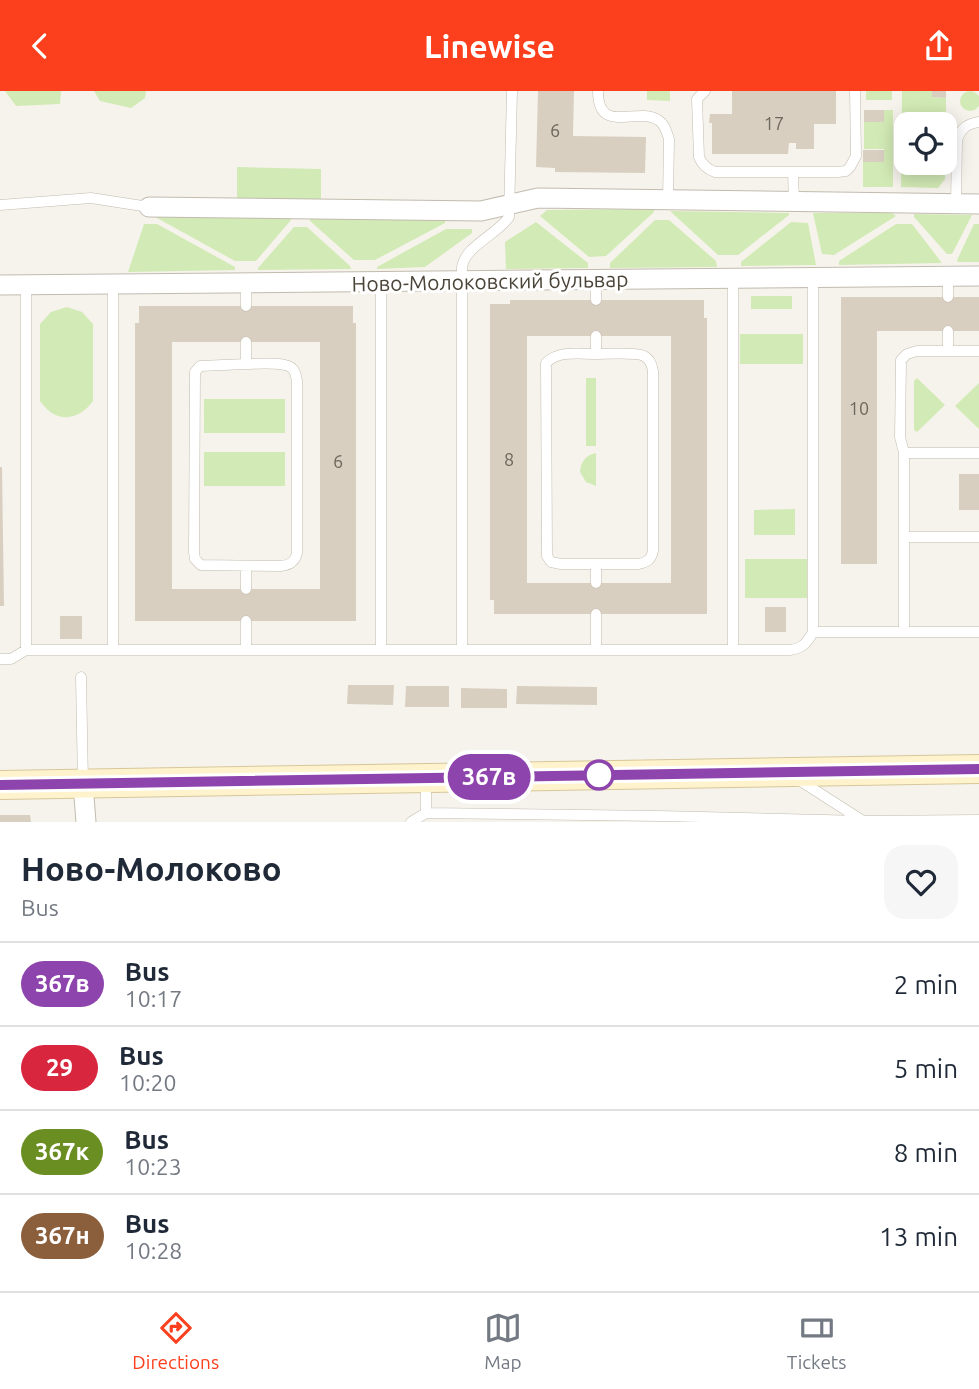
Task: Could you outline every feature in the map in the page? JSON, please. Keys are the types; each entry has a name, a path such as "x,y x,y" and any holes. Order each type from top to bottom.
{"main road":[{"path":"0,785 979,769"}],"street":[{"path":"149,207 481,211 538,198 979,204"},
{"name":"Ново-Молоковский бульвар","path":"0,285 979,276"},
{"path":"83,783 86,822"}],"lane":[{"path":"462,650 462,267 465,256 509,217 512,91"},
{"path":"598,91 599,107 607,115 649,117 659,120 667,130 668,200"},
{"path":"705,91 697,99 699,157 705,167 715,171 793,172 838,172 846,171 850,167 856,156 855,91"},
{"path":"956,204 957,140 966,125 979,122"},
{"path":"793,172 794,201"},
{"path":"0,205 91,198 149,207"},
{"path":"948,276 948,297"},
{"path":"733,278 733,650"},
{"path":"0,659 11,659 26,650 799,649 813,632 813,278"},
{"path":"596,280 596,300"},
{"path":"381,282 381,650"},
{"path":"246,283 246,306"},
{"path":"113,284 113,650"},
{"path":"26,285 26,650"},
{"path":"948,331 948,351"},
{"path":"596,336 596,354"},
{"path":"246,342 246,365"},
{"path":"904,632 901,360 907,354 917,351 979,351"},
{"path":"563,354 596,354 645,356 651,362 653,551 646,562 639,564 561,564 551,562 547,556 546,363 552,356 563,354"},
{"path":"246,365 290,366 295,372 297,553 289,565 201,565 195,559 194,552 195,372 200,366 246,365"},
{"path":"904,453 979,453"},
{"path":"904,537 979,537"},
{"path":"596,564 596,583"},
{"path":"246,566 246,589"},
{"path":"596,614 596,650"},
{"path":"246,621 246,650"},
{"path":"813,632 979,632"},
{"path":"81,677 83,783"},
{"path":"787,772 863,821"},
{"path":"426,778 426,813"},
{"path":"411,822 426,813 863,821 979,820"}],"green space":[{"path":"5,91 61,91 60,104 16,106"},
{"path":"94,91 146,91 145,98 131,108 100,101"},
{"path":"647,91 670,91 670,101 647,100"},
{"path":"866,91 892,91 892,100 866,100"},
{"path":"902,91 932,91 933,97 946,98 946,112 902,112"},
{"path":"970,91 977,94 980,101 977,108 970,111 963,108 960,101 963,94"},
{"path":"884,110 893,110 893,187 863,187 863,162 884,162 884,149 864,149 864,122 884,122"},
{"path":"237,167 321,169 321,201 237,200"},
{"path":"901,175 945,175 938,188 901,187"},
{"path":"654,209 654,212 606,256 589,257 540,216 547,210"},
{"path":"670,211 789,215 738,255 718,255"},
{"path":"813,213 892,213 896,216 834,255 822,254"},
{"path":"157,214 291,216 291,220 256,261 235,261 157,218"},
{"path":"914,214 972,215 952,254 947,254"},
{"path":"310,217 445,220 445,223 375,260 354,260 310,221"},
{"path":"655,220 669,220 716,261 717,267 610,268 610,263"},
{"path":"536,222 588,263 588,268 506,269 505,242"},
{"path":"791,222 808,223 816,265 741,266 741,262"},
{"path":"144,224 157,224 235,267 235,270 128,272"},
{"path":"896,224 912,224 942,263 839,265 839,261"},
{"path":"974,224 979,224 979,262 957,262 958,258"},
{"path":"294,227 307,227 351,269 258,270"},
{"path":"446,229 472,229 472,233 425,267 377,269 377,267"},
{"path":"751,296 792,296 792,309 751,309"},
{"path":"67,307 82,312 93,324 93,401 80,413 66,417 52,413 40,401 40,324 51,312"},
{"path":"740,334 803,334 803,364 740,364"},
{"path":"586,378 596,378 596,446 586,446"},
{"path":"917,378 945,405 917,432 914,430 914,381"},
{"path":"979,383 979,429 955,406"},
{"path":"204,399 285,399 285,433 204,433"},
{"path":"204,452 285,452 285,486 204,486"},
{"path":"596,453 596,486 586,482 580,472 585,459"},
{"path":"795,509 795,535 754,535 754,510"},
{"path":"745,559 807,559 807,598 745,598"}],"building":[{"path":"538,91 574,91 573,136 646,137 645,173 555,172 555,168 536,167"},
{"path":"732,91 836,91 836,124 814,124 814,149 796,149 796,143 789,143 788,154 712,154 710,114 732,114"},
{"path":"932,91 946,91 946,98 932,97"},
{"path":"864,110 884,110 884,122 864,122"},
{"path":"863,150 884,150 884,162 863,162"},
{"path":"841,297 979,297 979,331 877,331 877,564 841,564"},
{"path":"510,300 704,300 704,318 707,318 707,614 494,614 494,600 490,600 490,304 510,304","holes":["527,336 671,336 671,583 527,583"]},
{"path":"139,306 353,306 353,323 356,323 356,621 135,621 135,323 139,323","holes":["172,342 320,342 320,589 172,589"]},
{"path":"2,467 4,606 0,606"},
{"path":"959,474 979,474 979,510 959,510"},
{"path":"765,607 786,607 786,632 765,632"},
{"path":"60,616 82,616 82,639 60,639"},
{"path":"348,685 394,685 393,705 347,704"},
{"path":"406,686 449,686 449,707 405,707"},
{"path":"517,686 597,687 597,705 516,704"},
{"path":"461,688 507,689 507,708 461,708"},
{"path":"0,815 30,815 31,822 0,822"}],"bus line":[{"name":"367в","path":"0,785 979,769"}]}
